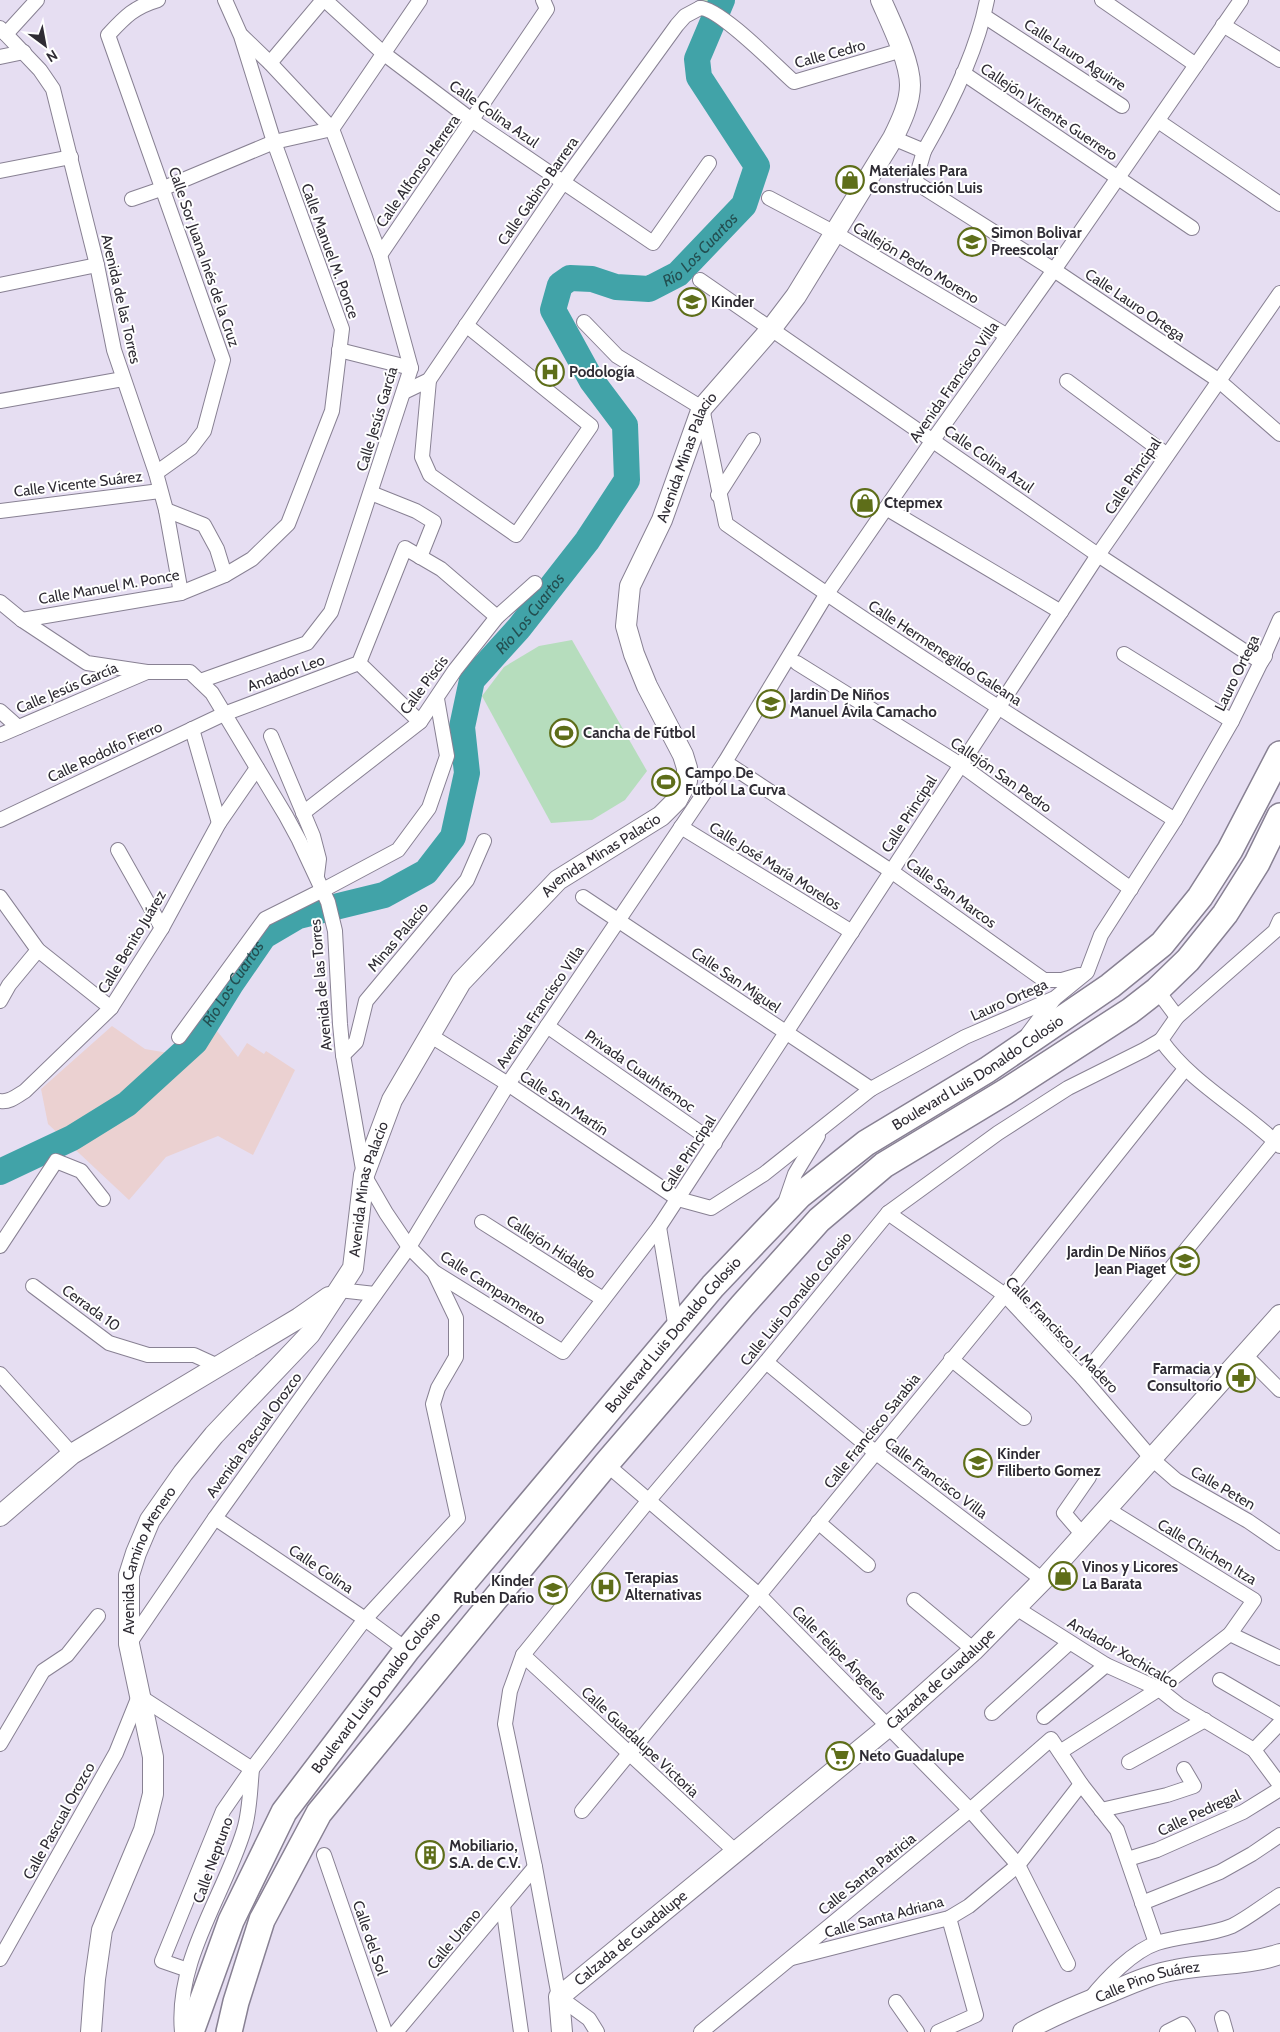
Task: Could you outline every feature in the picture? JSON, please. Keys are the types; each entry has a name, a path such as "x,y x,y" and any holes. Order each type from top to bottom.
{"highway":[{"name":"Boulevard Luis Donaldo Colosio","path":"191,2032 231,1921 284,1812 407,1650 676,1329 713,1286 799,1196 866,1143 987,1070 1110,986 1162,944 1200,897 1230,850 1280,754"},
{"name":"Boulevard Luis Donaldo Colosio","path":"229,2032 236,2002 262,1920 319,1812 606,1464 742,1306 819,1220 884,1164 1005,1092 1130,1011 1156,990 1188,960 1225,914 1257,863 1280,816"}],"main road":[{"name":"Avenida Minas Palacio","path":"0,1516 72,1454 299,1318 339,1290 353,1268 364,1175 392,1100 461,982 558,880 660,816 677,800 687,781 687,768 684,755 647,686 634,654 626,626 630,586 662,520 702,408 796,296 893,138 902,120 910,85 902,50 881,0"},
{"name":"Avenida Camino Arenero","path":"91,2032 95,1979 102,1930 144,1830 153,1794 153,1757 129,1644 129,1574 136,1553 150,1520 183,1473 214,1435 310,1334 339,1290"},
{"name":"Calzada de Guadalupe","path":"559,1997 889,1726 974,1650 1042,1580 1280,1315"},
{"name":"Calle Pino Suárez","path":"1023,2032 1040,2022 1126,1985 1173,1970 1252,1962 1279,1957"},
{"path":"559,1997 562,2032"}],"street":[{"path":"3,31 37,0"},
{"name":"Calle Sor Juana Inés de la Cruz","path":"156,473 191,448 204,431 223,360 164,188 108,35 130,12 144,4 158,0"},
{"name":"Calle Manuel M. Ponce","path":"22,620 181,593 225,575 252,559 288,524 332,410 342,329 274,142 241,36 225,0"},
{"path":"132,198 164,188 274,142 332,129 420,0"},
{"path":"893,138 924,151 943,118 963,73 984,16 987,0"},
{"path":"1102,0 1196,65"},
{"name":"Avenida Francisco Villa","path":"409,1247 508,1084 725,762 826,595 932,440 1054,270 1241,0"},
{"path":"270,62 331,2"},
{"name":"Calle Colina Azul","path":"331,2 383,53 473,121 653,243 709,163"},
{"name":"Calle Alfonso Herrera","path":"380,255 473,121 547,9 544,3"},
{"name":"Calle Cedro","path":"703,6 729,23 794,82 902,50"},
{"name":"Calle Gabino Barrera","path":"404,392 429,380 564,181 677,24 685,16 703,6"},
{"name":"Calle Lauro Aguirre","path":"984,16 1122,106"},
{"path":"1223,25 1280,60"},
{"name":"Avenida de las Torres","path":"3,31 40,70 53,89 97,265 114,350 156,473 166,510 181,593"},
{"name":"Calle Jesús García","path":"200,681 308,643 331,612 411,368 380,255 332,129 270,62 241,36"},
{"path":"0,57 24,52"},
{"name":"Callejón Vicente Guerrero","path":"963,73 1192,228"},
{"path":"1158,121 1280,204"},
{"name":"Calle Lauro Ortega","path":"924,151 915,182 1054,270 1218,380 1280,434"},
{"path":"0,171 71,157"},
{"name":"Callejón Pedro Moreno","path":"769,198 835,233 1006,335"},
{"path":"0,284 97,265"},
{"name":"Calle Colina Azul","path":"700,280 1098,555 1261,662"},
{"name":"Calle Principal","path":"563,1352 659,1227 678,1199 1098,555 1280,293"},
{"path":"584,322 617,356 702,408"},
{"path":"429,380 422,457 430,475 516,535 591,426 466,326"},
{"path":"339,350 411,368"},
{"path":"0,401 123,379"},
{"path":"1066,381 1167,455"},
{"name":"Calle Hermenegildo Galeana","path":"702,408 718,495 726,524 826,595 998,708 1175,820"},
{"path":"718,495 753,440"},
{"name":"Calle Vicente Suárez","path":"0,511 160,490"},
{"path":"371,493 416,511 434,522 420,557"},
{"path":"886,508 1061,612"},
{"path":"166,510 204,525 217,549 225,575"},
{"path":"420,722 359,663 405,548 441,569 497,617"},
{"name":"Calle Piscis","path":"303,813 420,722 455,670 497,617 535,583"},
{"name":"Calle Manuel M. Ponce","path":"0,602 22,620 87,663 148,672 190,672 200,681"},
{"name":"Lauro Ortega","path":"678,1199 711,1208 764,1174 871,1089 965,1037 1054,998 1087,972 1101,935 1175,820 1232,721 1280,619"},
{"path":"1261,662 1280,633"},
{"path":"1124,654 1232,721"},
{"name":"Andador Leo","path":"224,714 359,663"},
{"name":"Callejón San Pedro","path":"797,663 961,765 1130,889"},
{"name":"Calle Jesús García","path":"0,735 148,672"},
{"name":"Avenida de las Torres","path":"200,681 212,694 257,768 299,840 326,896 335,931 343,1055 364,1175 409,1247"},
{"path":"180,1037 265,919 326,896 398,850 429,808 447,756 437,699"},
{"path":"0,711 18,727"},
{"name":"Calle Rodolfo Fierro","path":"0,820 224,714"},
{"path":"192,729 220,823"},
{"path":"272,736 313,836 319,859 316,876"},
{"name":"Calle San Marcos","path":"725,762 891,871 1044,980 1062,980 1087,972"},
{"name":"Calle Benito Juárez","path":"0,1101 12,1099 25,1091 111,1008 162,928 220,823 257,768"},
{"path":"687,781 706,790"},
{"name":"Calle José María Morelos","path":"681,827 852,932"},
{"name":"Minas Palacio","path":"343,1055 356,1042 366,1000 467,880 484,841"},
{"path":"118,850 162,928"},
{"path":"0,896 38,950 111,1008"},
{"name":"Calle San Miguel","path":"583,897 871,1089"},
{"path":"1082,1376 1278,1140 1185,1069 1160,1040 1177,1017 1275,931 1280,920"},
{"path":"0,1001 5,983 38,950"},
{"path":"1156,990 1177,1017"},
{"path":"1017,1049 1054,998"},
{"name":"Privada Cuauhtémoc","path":"547,1026 715,1142"},
{"name":"Calle San Martín","path":"431,1036 508,1084 678,1199"},
{"name":"Calle Luis Donaldo Colosio","path":"522,1655 888,1213 998,1133 1068,1088 1160,1040"},
{"name":"Calle Francisco Sarabia","path":"582,1811 1005,1294 1185,1069"},
{"path":"781,1215 795,1174 824,1126"},
{"path":"0,1246 56,1161 81,1171 102,1198"},
{"name":"Calle Francisco I. Madero","path":"888,1213 1005,1294 1082,1376 1152,1459"},
{"name":"Callejón Hidalgo","path":"482,1222 603,1299"},
{"path":"659,1227 676,1329"},
{"name":"Calle Campamento","path":"409,1247 434,1272 563,1352"},
{"name":"Avenida Pascual Orozco","path":"129,1644 215,1518 409,1247"},
{"path":"188,1970 162,1961 223,1810 365,1618 458,1518 433,1404 438,1388 456,1357 456,1318 434,1272"},
{"name":"Cerrada 10","path":"33,1286 109,1343 148,1355 194,1355 218,1366"},
{"path":"339,1290 375,1294"},
{"path":"1245,1355 1280,1390"},
{"path":"951,1359 1024,1418"},
{"name":"Calle Francisco Villa","path":"766,1362 875,1452 1042,1580"},
{"path":"0,1374 72,1454"},
{"name":"Calle Peten","path":"1152,1459 1176,1480 1248,1521 1280,1543"},
{"name":"Calle Felipe Ángeles","path":"606,1464 758,1595 970,1810 1018,1865 1068,1964"},
{"path":"1083,1535 1064,1513 1089,1477"},
{"name":"Calle Chichen Itza","path":"1060,1752 1159,1689 1230,1634 1254,1600 1106,1509"},
{"name":"Calle Colina","path":"215,1518 365,1618 407,1650"},
{"path":"818,1522 868,1565"},
{"path":"914,1600 974,1650"},
{"name":"Andador Xochicalco","path":"1016,1608 1069,1643 1106,1664 1159,1689 1179,1705 1254,1750 1280,1787"},
{"path":"0,1744 43,1671 67,1655 98,1616"},
{"path":"1230,1634 1280,1658"},
{"path":"992,1713 1069,1643"},
{"path":"522,1655 510,1691 505,1724 536,1867 559,1997 589,2019 597,2032"},
{"name":"Calle Guadalupe Victoria","path":"522,1655 736,1852"},
{"path":"1044,1717 1106,1664"},
{"path":"1220,1680 1280,1715"},
{"path":"139,1696 252,1769"},
{"name":"Calle Pascual Orozco","path":"0,1959 116,1753 139,1696"},
{"path":"1129,1762 1205,1720"},
{"path":"1254,1750 1280,1723"},
{"name":"Calle Santa Patricia","path":"701,2032 970,1810 1051,1739 1060,1752"},
{"path":"1060,1752 1081,1784 1118,1830 1156,1943"},
{"name":"Calle Neptuno","path":"182,2032 181,2018 188,1970 244,1829 252,1769"},
{"name":"Calle Pedregal","path":"1101,1810 1167,1795 1194,1786 1184,1770"},
{"name":"Calle Santa Adriana","path":"789,1959 949,1918 969,1906 1018,1865 1081,1784"},
{"name":"Calle Pedregal","path":"1128,1859 1157,1850 1243,1812 1280,1787"},
{"path":"1142,1903 1220,1872 1280,1835"},
{"name":"Calle del Sol","path":"324,1854 385,2032"},
{"name":"Calle Urano","path":"396,2032 536,1867"},
{"path":"1089,2001 1109,1977 1142,1951 1156,1943 1217,1931 1233,1925 1280,1895"},
{"path":"503,1906 521,2032"},
{"path":"938,2032 976,2015 949,1918"},
{"path":"896,2002 917,2032"},
{"path":"1222,2018 1226,2032"},
{"path":"1168,2032 1185,2028"}],"shaded area":[{"path":"112,1026 145,1049 180,1055 213,1026 238,1057 247,1043 264,1054 266,1051 295,1070 253,1155 218,1136 166,1157 129,1200 48,1124 41,1089"}],"green space":[{"path":"701,0 731,0 724,14 702,4"},
{"name":"Cancha de Fútbol","path":"572,640 647,771 625,800 592,820 551,823 482,696 504,667 539,646"}],"waterway":[{"name":"Río Los Cuartos","path":"0,1172 72,1138 127,1104 195,1042 264,936 298,916 384,895 426,872 453,837 467,773 462,727 472,680 519,628 587,541 627,480 625,425 592,381 553,310 560,285 570,278 592,279 616,287 649,289 678,274 744,205 757,166 699,77 697,59 722,0"}],"place":[{"name":"Materiales Para Construcción Luis","path":"850,180"},
{"name":"Simon Bolivar Preescolar","path":"972,242"},
{"name":"Kinder","path":"692,302"},
{"name":"Podología","path":"550,372"},
{"name":"Ctepmex","path":"865,503"},
{"name":"Jardin De Niños Manuel Ávila Camacho","path":"771,704"},
{"name":"Cancha de Fútbol","path":"564,733"},
{"name":"Campo De Futbol La Curva","path":"666,782"},
{"name":"Jardin De Niños Jean Piaget","path":"1185,1261"},
{"name":"Farmacia y Consultorio","path":"1241,1378"},
{"name":"Kinder Filiberto Gomez","path":"978,1463"},
{"name":"Vinos y Licores La Barata","path":"1063,1576"},
{"name":"Terapias Alternativas","path":"606,1587"},
{"name":"Kinder Ruben Dario","path":"553,1590"},
{"name":"Neto Guadalupe","path":"840,1756"},
{"name":"Mobiliario, S.A. de C.V.","path":"430,1855"}]}
